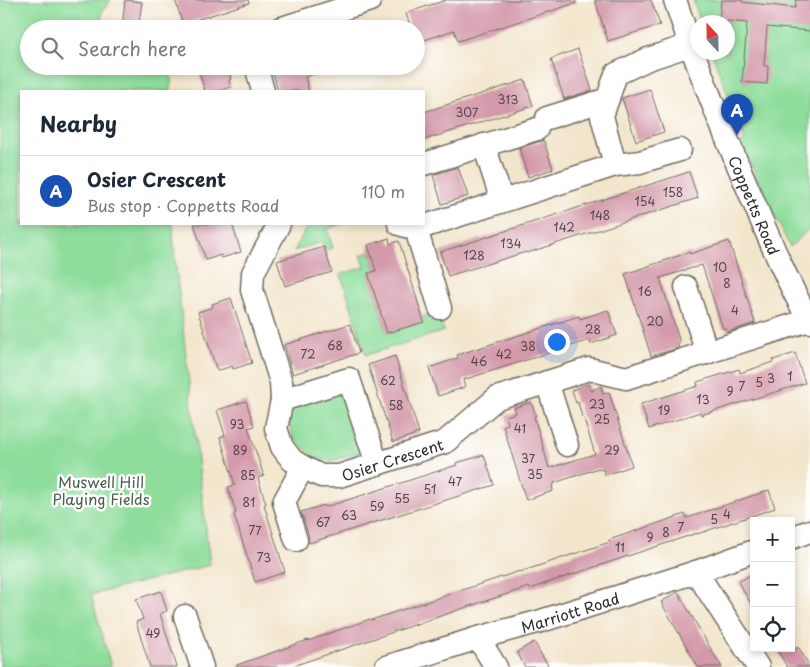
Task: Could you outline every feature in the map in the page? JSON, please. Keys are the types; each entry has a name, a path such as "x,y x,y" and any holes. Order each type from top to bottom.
{"street":[{"path":"297,20 320,8 370,0"},
{"name":"Coppetts Road","path":"675,0 690,45"},
{"path":"616,165 602,116 616,74 648,59 690,45"},
{"name":"Coppetts Road","path":"696,60 774,252 809,321"},
{"path":"259,75 263,90"},
{"path":"425,164 484,145 608,99"},
{"path":"484,145 502,201"},
{"path":"425,221 502,201 616,165 640,162 680,150"},
{"name":"Osier Crescent","path":"278,225 252,273 252,290 281,382 282,400 276,428 282,446 292,460 320,476 339,476 445,442 497,398 547,382 589,369 626,378 809,321"},
{"path":"407,226 440,308"},
{"path":"686,287 707,352"},
{"path":"282,400 349,379 377,464"},
{"path":"547,382 567,445"},
{"path":"296,540 284,502 303,467"},
{"path":"795,537 810,531"},
{"name":"Marriott Road","path":"386,667 478,638 541,621 696,572 750,552"},
{"path":"696,572 758,667"},
{"path":"185,616 202,667"},
{"path":"478,638 496,667"}],"green space":[{"name":"Muswell Hill Playing Fields","path":"0,0 111,0 102,12 102,20 20,20 20,75 171,75 171,90 20,90 20,225 173,225 174,251 210,565 91,595 111,667 0,667"},
{"path":"693,0 810,0 810,228 790,247 741,144 745,139 715,60 735,60 735,15 698,15"},
{"path":"305,225 339,225 327,229 333,248 325,250 322,242 294,251 307,226"},
{"path":"370,252 376,271 369,273 387,333 423,322 422,317 438,311 444,331 366,355 341,274 365,267 361,255"},
{"path":"336,390 346,399 363,451 332,461 313,457 294,439 289,424 291,404"}],"building":[{"path":"125,0 142,2 139,20 123,20"},
{"path":"175,0 248,0 249,3 196,20 182,20"},
{"path":"446,0 575,0 576,3 458,41 454,30 425,40 425,20 408,20 406,13"},
{"path":"595,0 651,0 660,25 608,41"},
{"path":"721,0 742,0 742,2 795,8 796,0 810,0 810,31 767,27 764,66 768,66 767,84 742,82 747,23 735,22 735,15 720,15"},
{"path":"578,49 592,90 564,99 551,59"},
{"path":"200,75 230,75 231,87 222,90 205,90"},
{"path":"274,75 311,75 305,77 309,90 278,90"},
{"path":"525,80 533,106 425,140 425,112"},
{"path":"650,89 664,132 636,141 622,98"},
{"path":"544,141 553,169 528,177 519,148"},
{"path":"458,167 468,196 442,204 433,175"},
{"path":"689,172 698,198 527,253 448,276 440,252"},
{"path":"194,225 232,225 241,252 222,258 221,255 206,260"},
{"path":"389,238 390,244 399,241 424,322 387,333 368,273 376,271 368,245"},
{"path":"729,241 755,323 727,332 726,328 723,329 702,265 660,278 680,343 677,343 679,348 651,356 625,274"},
{"path":"324,247 332,272 285,286 277,261"},
{"path":"231,298 252,363 233,369 232,366 217,371 198,312 213,307 212,304"},
{"path":"608,310 617,335 591,344 590,340 463,380 465,387 438,396 429,368 458,358 457,355 579,316 580,319"},
{"path":"350,324 359,353 293,374 284,345"},
{"path":"795,353 805,383 701,415 700,412 649,429 641,404 698,386 697,382 739,369 740,373"},
{"path":"395,356 419,433 393,442 368,365"},
{"path":"588,384 591,391 601,386 603,394 609,392 632,466 605,475 603,469 600,470 599,468 554,483 552,486 553,491 526,500 503,426 508,424 506,416 516,413 514,408 531,402 549,468 595,454 578,402 576,403 572,390"},
{"path":"246,401 254,426 248,428 264,476 258,478 266,504 264,505 285,572 255,582 234,514 236,513 228,487 235,485 220,437 225,435 217,410"},
{"path":"484,455 494,485 309,543 309,536 301,512 324,505 325,507"},
{"path":"769,490 775,508 697,534 530,589 529,587 467,607 290,667 237,667 237,665 308,640 610,542 609,540 685,514 687,518"},
{"path":"750,575 750,602 738,582"},
{"path":"161,591 167,611 160,614 177,667 150,667 136,622 143,619 136,599"},
{"path":"678,592 722,667 698,667 661,602"},
{"path":"534,642 549,667 525,667 517,652"},
{"path":"795,648 799,648 810,667 787,667 778,652 795,652"}],"place":[{"name":"Osier Crescent","path":"737,135"}]}
